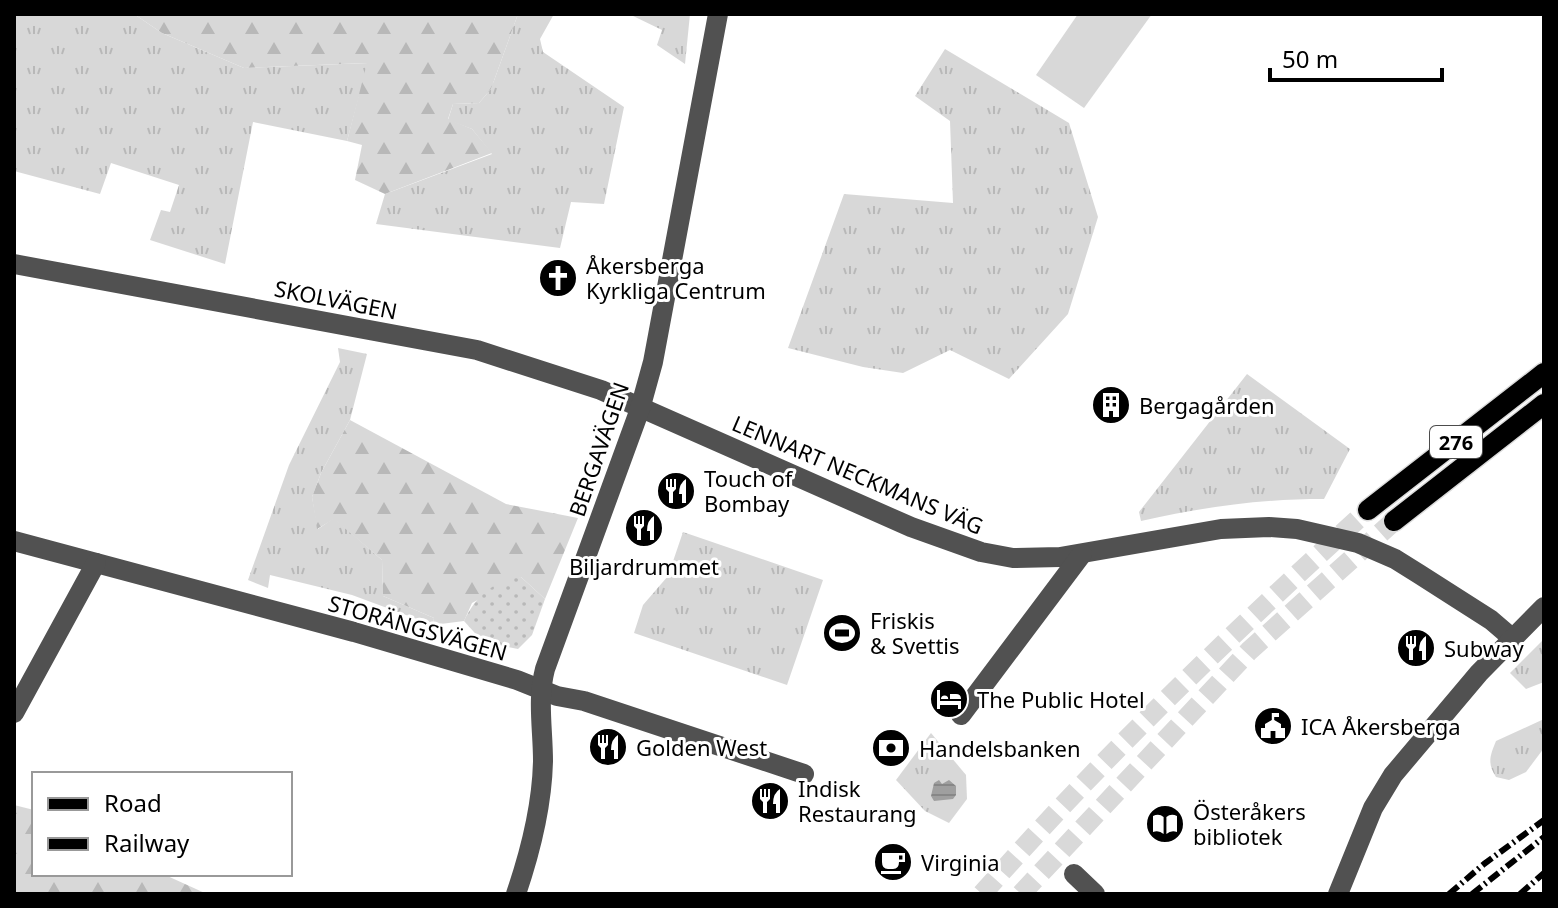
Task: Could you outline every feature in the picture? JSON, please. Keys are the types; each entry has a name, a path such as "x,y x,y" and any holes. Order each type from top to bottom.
{"main road":[{"name":"276","path":"1368,510 1544,373"},
{"name":"276","path":"1394,521 1544,404"}],"street":[{"name":"BERGAVÄGEN","path":"516,894 540,804 543,760 540,690 640,409 653,362 718,14"},
{"name":"SKOLVÄGEN","path":"14,264 477,350 601,390 640,409"},
{"name":"LENNART NECKMANS VÄG","path":"640,409 954,544 1013,558 1082,554 1221,529 1297,529 1358,543 1395,559 1491,620 1512,638"},
{"name":"STORÄNGSVÄGEN","path":"14,541 354,632 517,680 557,696 584,701 804,774"},
{"path":"961,715 1082,554"},
{"path":"14,713 96,563"},
{"path":"1338,894 1368,819 1393,775 1421,739 1544,607"},
{"path":"1074,874 1095,894"}],"green space":[{"path":"14,14 134,14 162,33 244,68 368,63 347,141 253,122 225,264 150,240 161,210 170,212 179,185 111,163 100,194 14,171"},
{"path":"134,14 518,14 491,89 479,103 453,104 448,119 472,129 492,153 385,194 355,180 362,145 347,141 367,63 244,68 162,33"},
{"path":"518,14 554,14 540,39 543,52 624,107 604,204 571,202 560,248 376,224 385,194 492,154 472,129 448,120 453,104 479,103 491,89"},
{"path":"629,14 690,14 685,64 657,45 662,30"},
{"path":"1078,14 1152,14 1084,108 1036,75"},
{"path":"945,49 1069,123 1098,217 1068,314 1009,379 950,350 903,373 863,367 788,348 844,194 953,203 950,121 915,96"},
{"path":"338,348 367,354 350,420 321,473 312,497 318,529 334,518 382,560 383,596 434,618 433,625 352,595 270,575 268,588 248,580 289,465 340,362"},
{"path":"1247,374 1350,449 1324,499 1232,505 1141,521 1139,512"},
{"path":"350,420 506,504 578,518 545,599 521,577 472,603 464,621 433,625 434,618 383,596 382,560 334,519 317,529 312,497 321,473"},
{"path":"683,532 823,580 787,685 634,633 643,605 668,576"},
{"path":"521,577 545,599 532,635 518,649 483,642 464,621 468,612 486,591 502,582"},
{"path":"1544,639 1544,682 1526,689 1510,673"},
{"path":"1544,719 1544,748 1526,772 1509,780 1496,777 1490,759 1496,741"},
{"path":"931,733 966,775 967,799 949,823 925,811 896,780"},
{"path":"14,805 32,810 32,876 167,876 207,894 14,894"}],"shaded area":[{"path":"939,780 942,784 949,780 956,786 953,799 934,801 931,796 934,783"}],"tunnel":[{"path":"982,894 1169,697 1368,510"},
{"path":"1021,894 1249,651 1394,521"}],"railway":[{"path":"1449,894 1544,820"},
{"path":"1472,894 1544,837"},
{"path":"1520,894 1544,873"}],"place":[{"name":"Åkersberga Kyrkliga Centrum","path":"558,278"},
{"name":"Bergagården","path":"1111,405"},
{"name":"Touch of Bombay","path":"676,491"},
{"name":"Biljardrummet","path":"644,528"},
{"name":"Friskis & Svettis","path":"842,633"},
{"name":"Subway","path":"1416,648"},
{"name":"The Public Hotel","path":"949,699"},
{"name":"ICA Åkersberga","path":"1273,726"},
{"name":"Golden West","path":"608,747"},
{"name":"Handelsbanken","path":"891,748"},
{"name":"Indisk Restaurang","path":"770,801"},
{"name":"Österåkers bibliotek","path":"1165,824"},
{"name":"Virginia","path":"893,862"}]}
